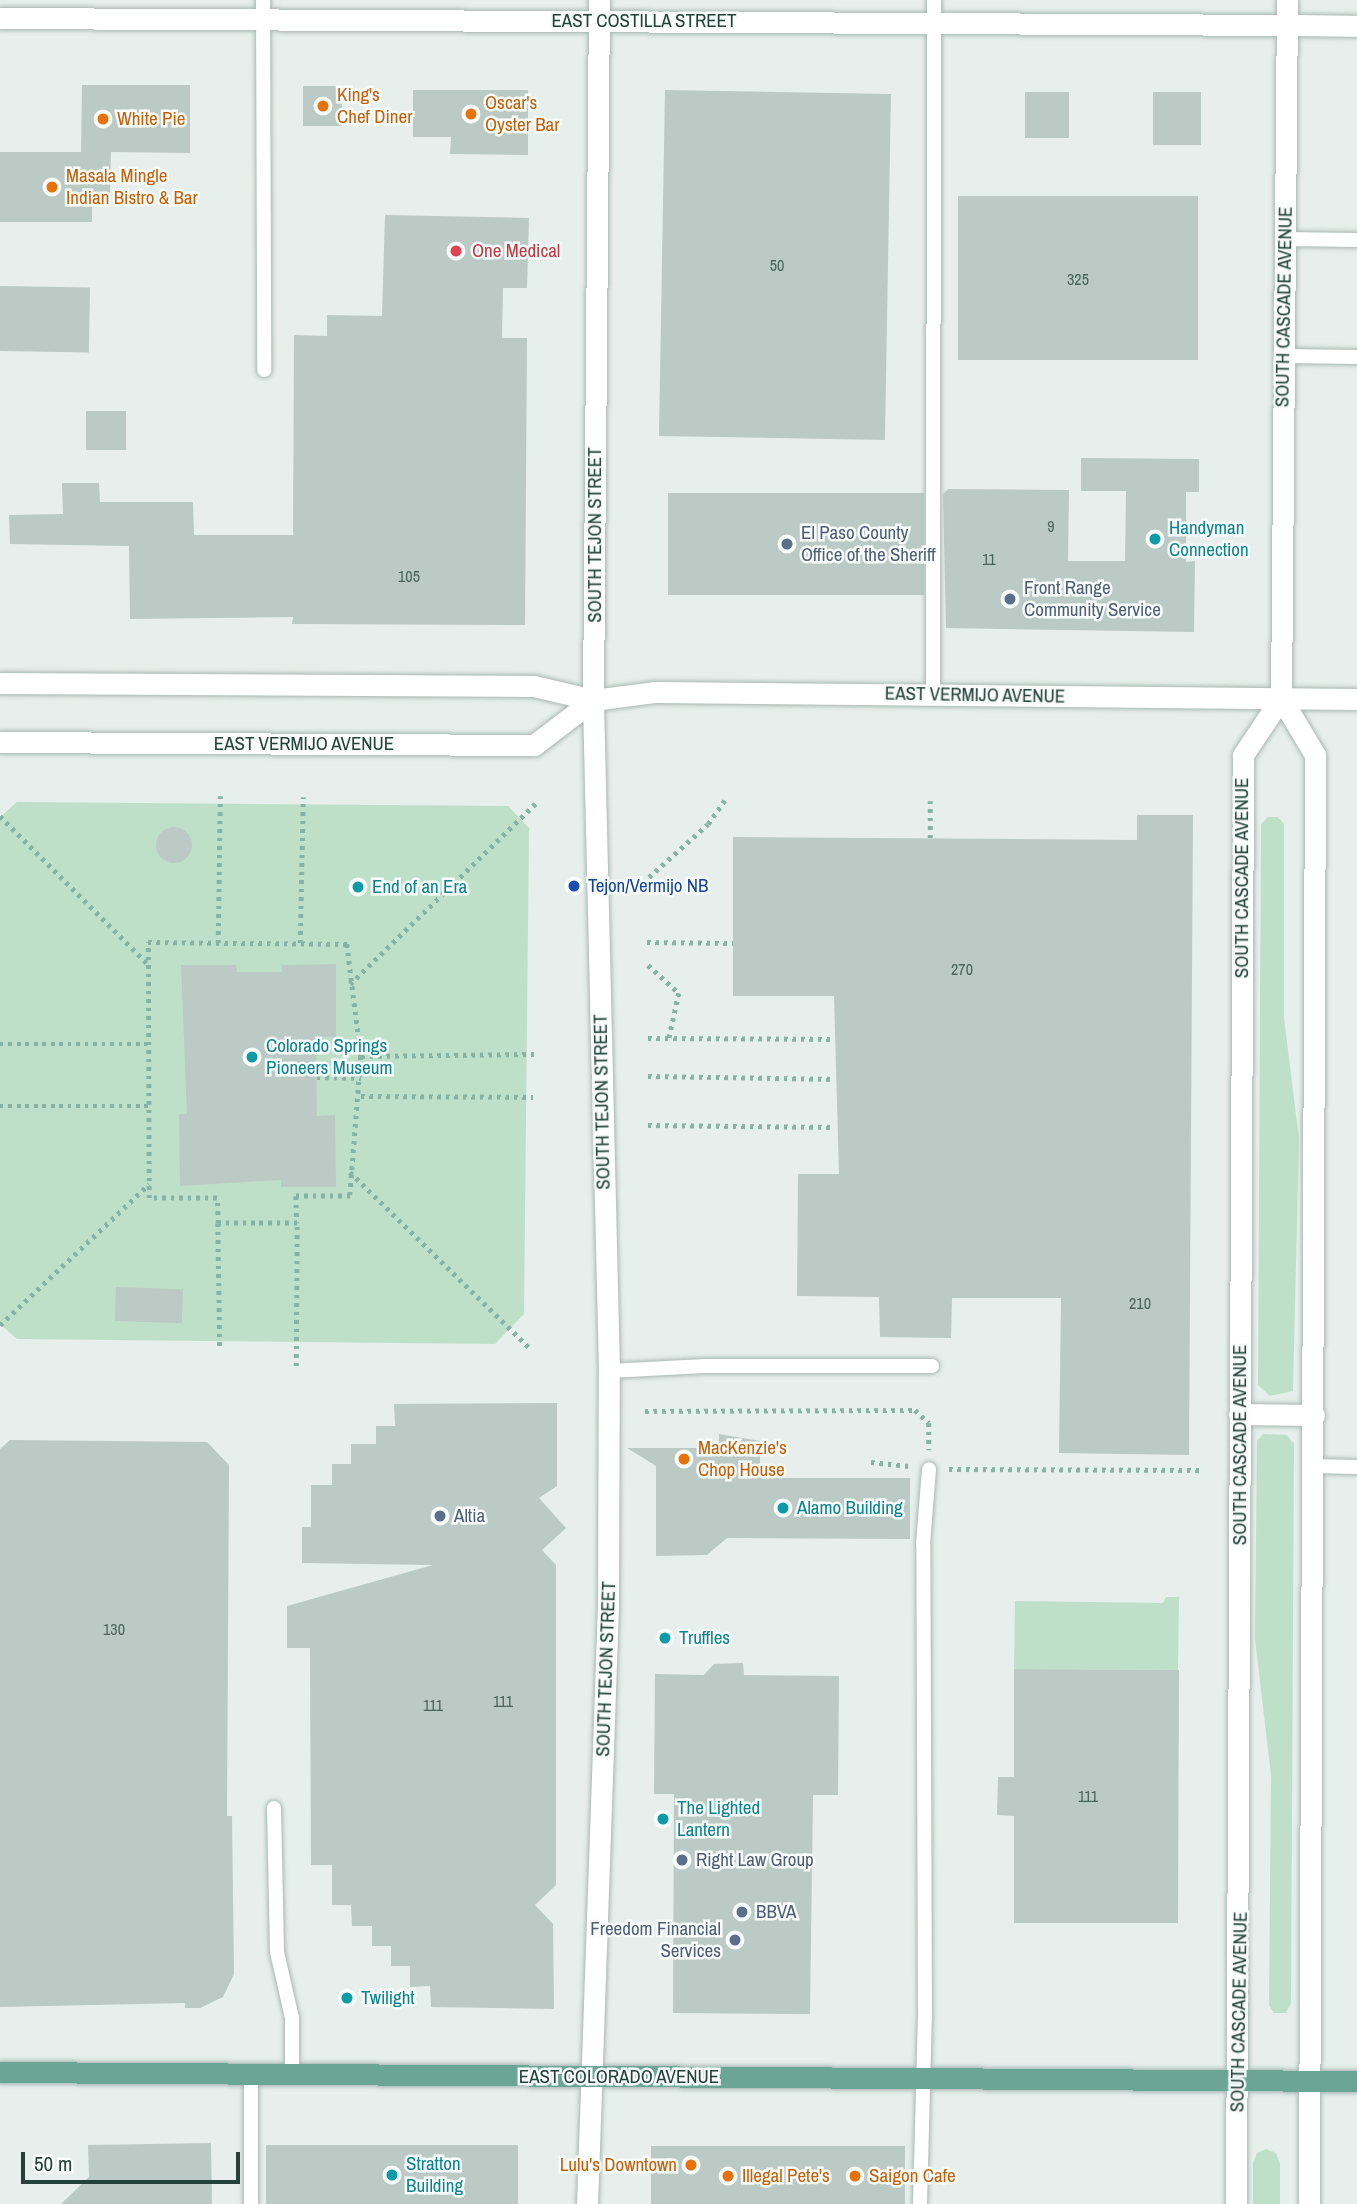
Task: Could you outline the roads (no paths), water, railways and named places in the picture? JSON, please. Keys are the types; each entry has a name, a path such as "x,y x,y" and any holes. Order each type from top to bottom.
{"main road":[{"name":"EAST COLORADO AVENUE","path":"0,2072 1357,2081"}],"street":[{"name":"SOUTH CASCADE AVENUE","path":"1236,2204 1243,755 1282,698 1287,0"},
{"name":"EAST COSTILLA STREET","path":"0,18 263,10 599,11 934,23 1357,26"},
{"name":"SOUTH TEJON STREET","path":"587,2204 608,1605 608,1371 593,700 599,11"},
{"name":"EAST VERMIJO AVENUE","path":"0,683 534,686 593,700 655,692 1357,699"},
{"path":"1282,698 1315,755 1309,2204"},
{"name":"EAST VERMIJO AVENUE","path":"0,742 534,745 593,700"},
{"path":"1239,1414 1314,1415"}],"lane":[{"path":"933,694 934,0"},
{"path":"263,10 264,370"},
{"path":"1285,239 1357,240"},
{"path":"1284,356 1357,357"},
{"path":"608,1371 705,1366 932,1366"},
{"path":"1313,1466 1357,1467"},
{"path":"920,2204 923,1544 929,1469"},
{"path":"274,1808 277,1952 292,2018 292,2074"},
{"path":"251,2074 251,2204"}],"place":[{"name":"King's Chef Diner","path":"323,106"},
{"name":"Oscar's Oyster Bar","path":"471,114"},
{"name":"White Pie","path":"103,119"},
{"name":"Masala Mingle Indian Bistro & Bar","path":"52,187"},
{"name":"One Medical","path":"456,251"},
{"name":"Handyman Connection","path":"1155,539"},
{"name":"El Paso County Office of the Sheriff","path":"787,544"},
{"name":"Front Range Community Service","path":"1010,599"},
{"name":"Tejon/Vermijo NB","path":"574,886"},
{"name":"End of an Era","path":"358,887"},
{"name":"Colorado Springs Pioneers Museum","path":"252,1057"},
{"name":"MacKenzie's Chop House","path":"684,1459"},
{"name":"Alamo Building","path":"783,1508"},
{"name":"Altia","path":"440,1516"},
{"name":"Truffles","path":"665,1638"},
{"name":"The Lighted Lantern","path":"663,1819"},
{"name":"Right Law Group","path":"682,1860"},
{"name":"BBVA","path":"742,1912"},
{"name":"Freedom Financial Services","path":"735,1940"},
{"name":"Twilight","path":"347,1998"},
{"name":"Lulu's Downtown","path":"691,2165"},
{"name":"Stratton Building","path":"392,2175"},
{"name":"Illegal Pete's","path":"728,2176"},
{"name":"Saigon Cafe","path":"855,2176"}]}
